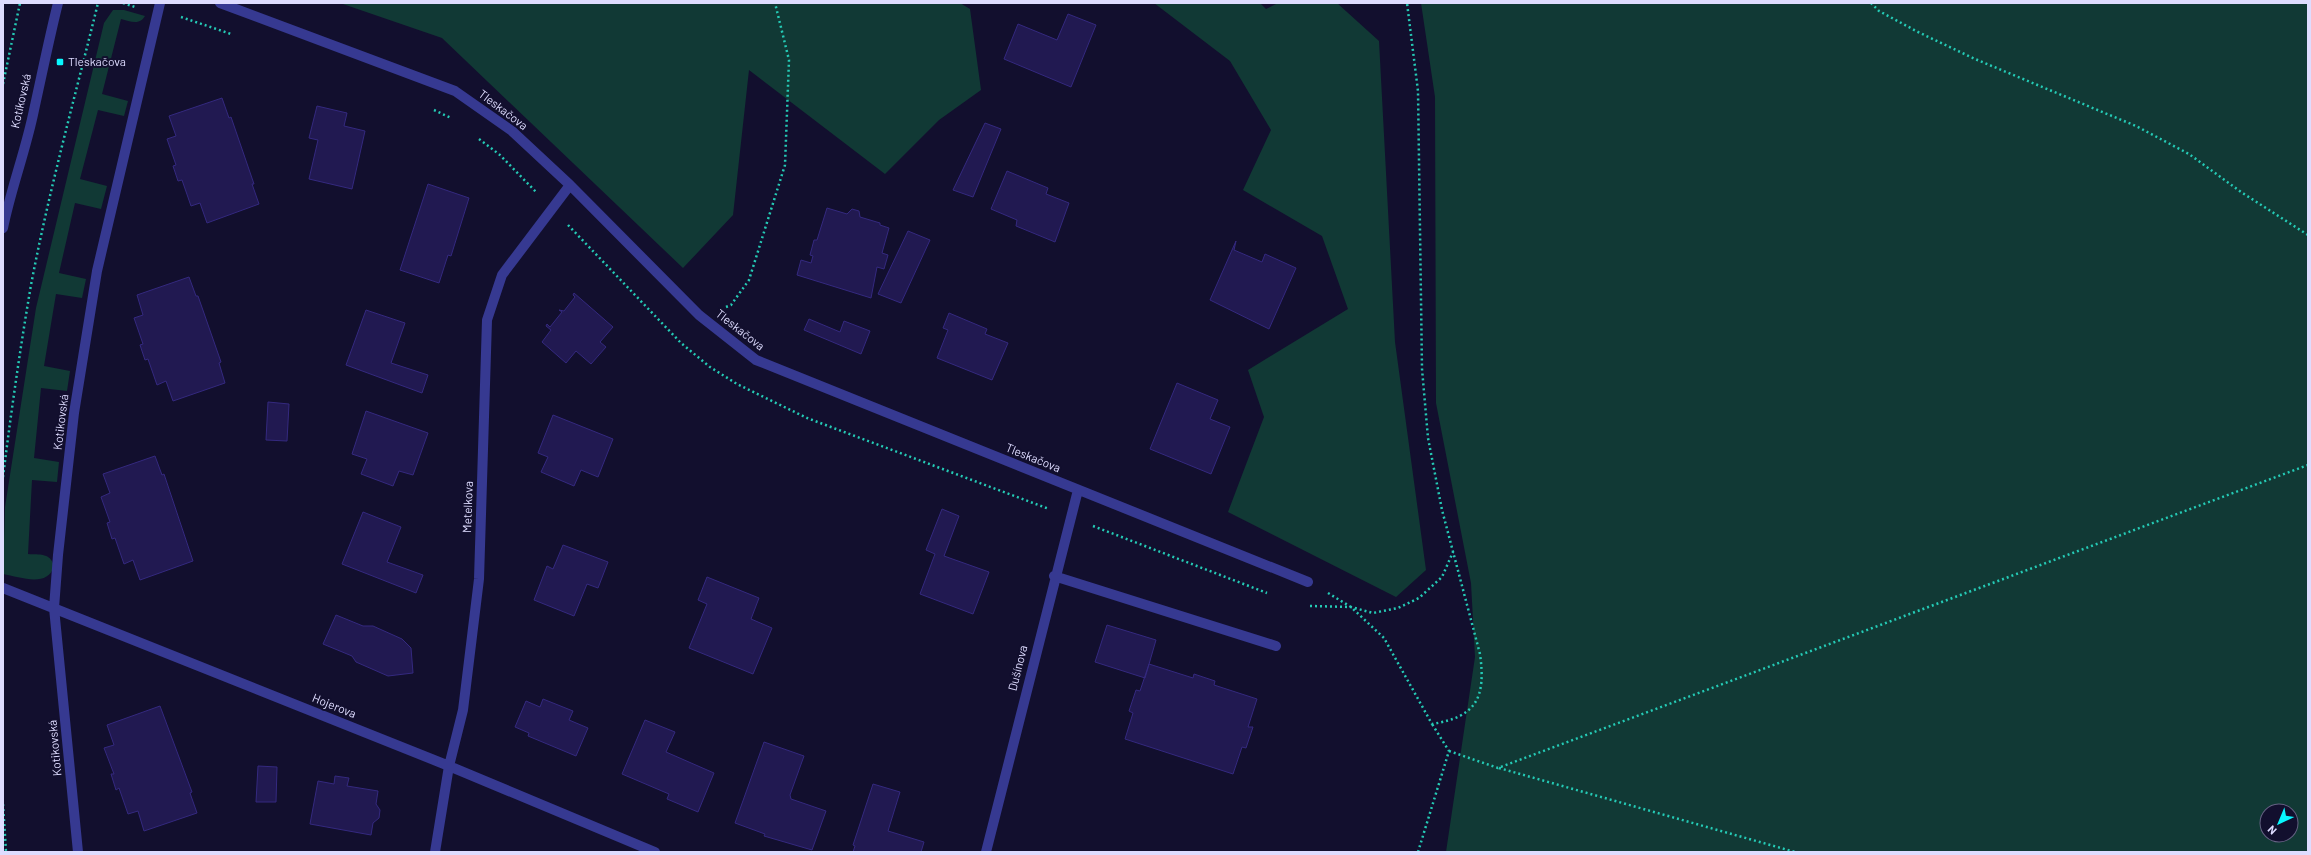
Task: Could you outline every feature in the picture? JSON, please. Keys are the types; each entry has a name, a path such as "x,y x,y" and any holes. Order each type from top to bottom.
{"street":[{"name":"Kotíkovská","path":"3,228 7,190 34,111 43,62 58,3"},
{"name":"Kotikovská","path":"78,852 54,608 74,413 97,271 160,3"},
{"name":"Tleskačova","path":"220,3 455,91 512,131 570,185 699,315 756,360 1308,582"},
{"name":"Metelkova","path":"435,852 449,766 463,710 479,579 487,320 502,275 570,185"},
{"name":"Dušínova","path":"986,852 1054,576 1078,490"},
{"path":"1054,576 1276,646"},
{"name":"Hojerova","path":"3,588 449,766 655,852"}],"path":[{"path":"3,84 20,3"},
{"path":"3,477 12,400 32,284 65,137 98,3"},
{"path":"699,315 731,305 749,280 785,166 789,60 775,3"},
{"path":"1407,3 1418,91 1422,369 1428,438 1442,510 1480,654 1483,676 1479,697 1471,710 1457,718 1432,724"},
{"path":"1871,3 1879,11 1918,32 1975,58 2136,126 2189,154 2241,192 2308,235"},
{"path":"1498,768 2308,465"},
{"path":"1302,606 1351,607 1373,613 1398,608 1419,598 1442,577 1453,552"},
{"path":"1308,582 1351,607 1384,638 1432,724 1449,751 1498,768 1795,852"},
{"path":"1418,852 1449,751"},
{"path":"3,804 6,852"}],"green space":[{"path":"340,3 960,3 970,9 981,90 939,120 885,174 749,70 733,215 683,268 442,38"},
{"path":"1154,3 1260,3 1266,9 1278,3 1337,3 1379,41 1395,342 1426,570 1396,597 1228,512 1264,417 1248,370 1348,309 1322,236 1243,190 1271,130 1230,61"},
{"path":"1421,3 2308,3 2308,852 1446,852 1475,657 1471,583 1436,403 1435,97"},
{"path":"113,10 124,10 145,16 137,22 121,19 102,94 128,101 124,116 98,110 80,179 107,186 101,209 75,203 59,273 86,279 82,298 56,294 44,366 70,371 67,391 41,388 34,458 59,462 57,482 32,480 28,554 47,556 50,558 54,566 51,573 46,577 40,579 25,579 3,574 5,507 36,308 104,23"}],"building":[{"path":"1068,14 1096,25 1071,87 1004,59 1018,24 1057,40"},
{"path":"222,98 229,118 231,117 254,184 252,184 259,204 207,223 200,203 191,206 182,180 178,181 173,166 176,165 167,139 176,136 169,116"},
{"path":"317,106 347,113 344,126 365,131 352,189 309,179 318,140 309,138"},
{"path":"985,123 1001,129 973,197 953,190"},
{"path":"1007,171 1048,188 1046,194 1069,203 1055,242 1016,226 1017,220 991,209"},
{"path":"428,184 469,198 451,256 448,255 439,283 400,270"},
{"path":"827,208 847,214 852,209 859,211 860,217 880,223 880,225 889,228 882,253 888,255 884,269 877,267 871,298 797,275 801,260 811,263 813,256 810,255 814,240 817,240"},
{"path":"908,231 930,240 901,303 878,294"},
{"path":"1236,241 1234,250 1262,262 1265,254 1296,268 1269,329 1210,300"},
{"path":"189,277 196,296 198,296 221,362 219,363 225,383 173,401 166,381 157,385 148,359 145,360 140,345 143,344 134,318 143,315 137,295"},
{"path":"574,293 613,327 600,342 606,347 591,364 576,351 566,363 542,342 551,330 546,326 547,324 550,327 562,312 559,310 564,311 575,297 573,295"},
{"path":"366,310 405,323 391,363 428,375 422,393 346,365"},
{"path":"949,313 987,329 985,334 1008,343 992,380 937,358 948,330 943,328"},
{"path":"809,319 840,332 844,321 870,331 861,354 804,330"},
{"path":"1177,383 1218,400 1210,419 1230,427 1211,474 1150,449"},
{"path":"268,402 289,404 287,441 266,440"},
{"path":"366,411 428,433 413,475 399,471 393,486 361,474 367,459 352,454"},
{"path":"553,415 613,439 598,477 581,470 574,486 541,472 548,457 538,453"},
{"path":"155,456 162,475 164,474 193,561 140,580 133,560 124,564 115,538 112,539 107,523 110,522 101,497 110,493 103,474"},
{"path":"942,509 959,516 944,556 989,572 973,614 920,594 935,554 926,550"},
{"path":"363,512 401,527 387,562 423,575 416,593 342,564"},
{"path":"563,545 608,562 598,588 587,584 574,616 534,600 547,566 553,569"},
{"path":"707,577 759,598 751,619 772,628 753,674 689,648 707,604 698,600"},
{"path":"336,615 363,626 373,626 402,639 411,648 413,673 388,676 356,662 352,656 323,644"},
{"path":"1107,625 1156,640 1145,678 1095,662"},
{"path":"1149,664 1193,678 1194,674 1215,681 1214,685 1257,699 1248,727 1253,727 1246,748 1242,747 1233,774 1125,739 1133,713 1129,711 1136,690 1140,691"},
{"path":"543,699 573,711 569,720 588,728 576,756 528,736 529,733 515,727 526,701 540,707"},
{"path":"160,706 192,792 190,793 197,813 144,831 138,811 128,814 119,788 116,790 111,774 114,774 104,748 114,745 107,725"},
{"path":"645,720 675,732 666,752 714,773 698,812 667,799 669,794 622,774"},
{"path":"764,742 804,756 790,795 791,799 826,811 812,850 764,836 765,834 735,823"},
{"path":"258,766 277,767 276,802 256,802"},
{"path":"335,776 349,778 347,786 378,791 376,804 380,810 379,818 373,823 371,835 310,824 318,781 334,784"},
{"path":"873,784 900,792 888,831 924,842 921,852 853,852 855,846 853,845"}],"place":[{"name":"Tleskačova","path":"60,62"}]}
